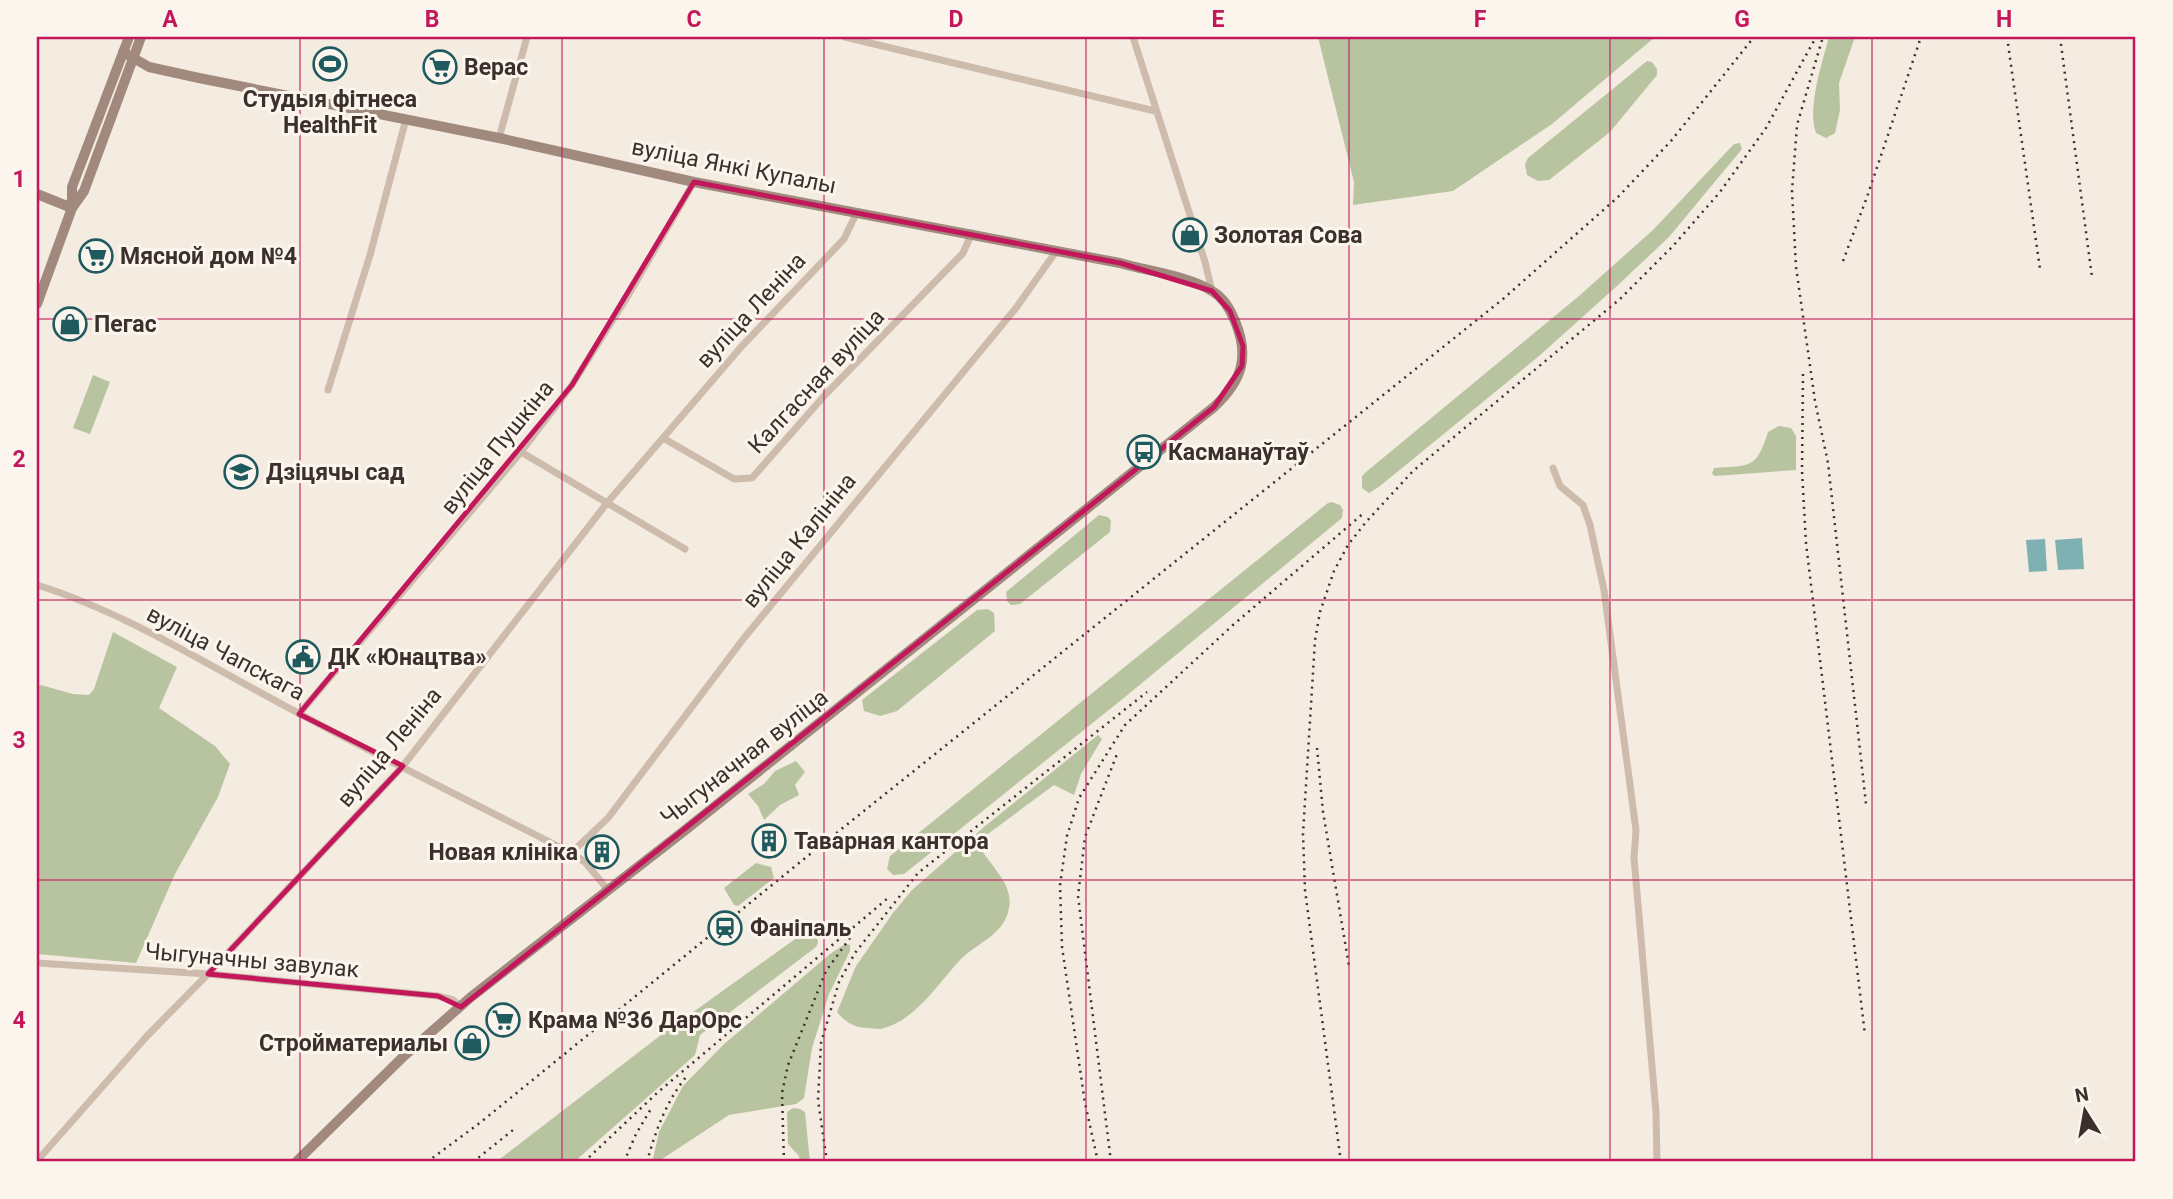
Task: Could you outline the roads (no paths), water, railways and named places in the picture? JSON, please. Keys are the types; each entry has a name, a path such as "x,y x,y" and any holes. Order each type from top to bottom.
{"street":[{"path":"72,208 72,187 129,37"},
{"path":"37,304 72,208 84,191 141,37"},
{"path":"499,138 527,37"},
{"path":"845,37 1155,111"},
{"path":"1133,37 1212,290"},
{"name":"вуліца Янкі Купалы","path":"123,52 149,67 499,138 694,182 1119,263 1212,290"},
{"path":"328,390 370,255 406,119"},
{"name":"вуліца Пушкіна","path":"299,714 521,452 572,385 694,182"},
{"path":"37,194 72,208"},
{"name":"вуліца Леніна","path":"37,1161 147,1036 403,766 607,503 742,346 844,239 858,212"},
{"name":"Калгасная вуліца","path":"663,438 734,479 752,478 825,395 963,253 972,233"},
{"name":"вуліца Калініна","path":"570,852 608,818 744,638 1016,307 1057,250"},
{"name":"Чыгуначная вуліца","path":"296,1162 404,1056 461,1007 1214,407 1240,372 1243,345 1230,311 1212,290"},
{"path":"521,452 685,549"},
{"path":"1553,468 1560,486 1583,505 1604,590 1636,830 1634,858 1656,1112 1657,1162"},
{"name":"вуліца Чапскага","path":"37,585 118,618 570,852 585,862 608,890"},
{"name":"Чыгуначны завулак","path":"37,962 208,974 438,996 453,1000 461,1007"}],"water":[{"path":"2082,538 2084,569 2058,570 2055,540"},
{"path":"2045,539 2047,571 2029,572 2026,540"}],"railway":[{"path":"427,1162 481,1122 799,863 1503,299 1618,197 1671,141 1754,37"},
{"path":"1340,1155 1305,890 1303,834 1315,640 1320,612 1334,571 1348,545 1366,522 1413,471 1620,299 1673,246 1720,192 1766,128 1816,37"},
{"path":"1843,261 1921,37"},
{"path":"2007,37 2040,269"},
{"path":"2060,37 2092,277"},
{"path":"1822,40 1797,125 1792,191 1796,267 1815,401 1828,463 1866,804"},
{"path":"1803,374 1802,471 1806,543 1865,1035"},
{"path":"1098,1162 1085,1103 1062,947 1060,885 1067,836 1079,798 1125,725 1233,625 1365,512"},
{"path":"827,1162 818,1100 821,1043 839,982 855,953 918,873 1147,692"},
{"path":"1317,748 1323,812 1349,966"},
{"path":"1111,1162 1078,896 1085,837 1117,754"},
{"path":"584,1162 657,1093 888,898"},
{"path":"784,1162 782,1093 788,1065 826,971 850,938"},
{"path":"647,1162 662,1118 686,1077"},
{"path":"624,1162 652,1107"},
{"path":"473,1162 513,1130"}],"place":[{"name":"Студыя фітнеса HealthFit","path":"330,64"},
{"name":"Верас","path":"440,67"},
{"name":"Золотая Сова","path":"1190,235"},
{"name":"Мясной дом №4","path":"96,256"},
{"name":"Пегас","path":"70,324"},
{"name":"Касманаўтаў","path":"1144,452"},
{"name":"Дзіцячы сад","path":"241,472"},
{"name":"ДК «Юнацтва»","path":"303,657"},
{"name":"Таварная кантора","path":"769,841"},
{"name":"Новая клініка","path":"602,852"},
{"name":"Фаніпаль","path":"725,928"},
{"name":"Крама №36 ДарОрс","path":"503,1020"},
{"name":"Стройматериалы","path":"472,1043"}]}
